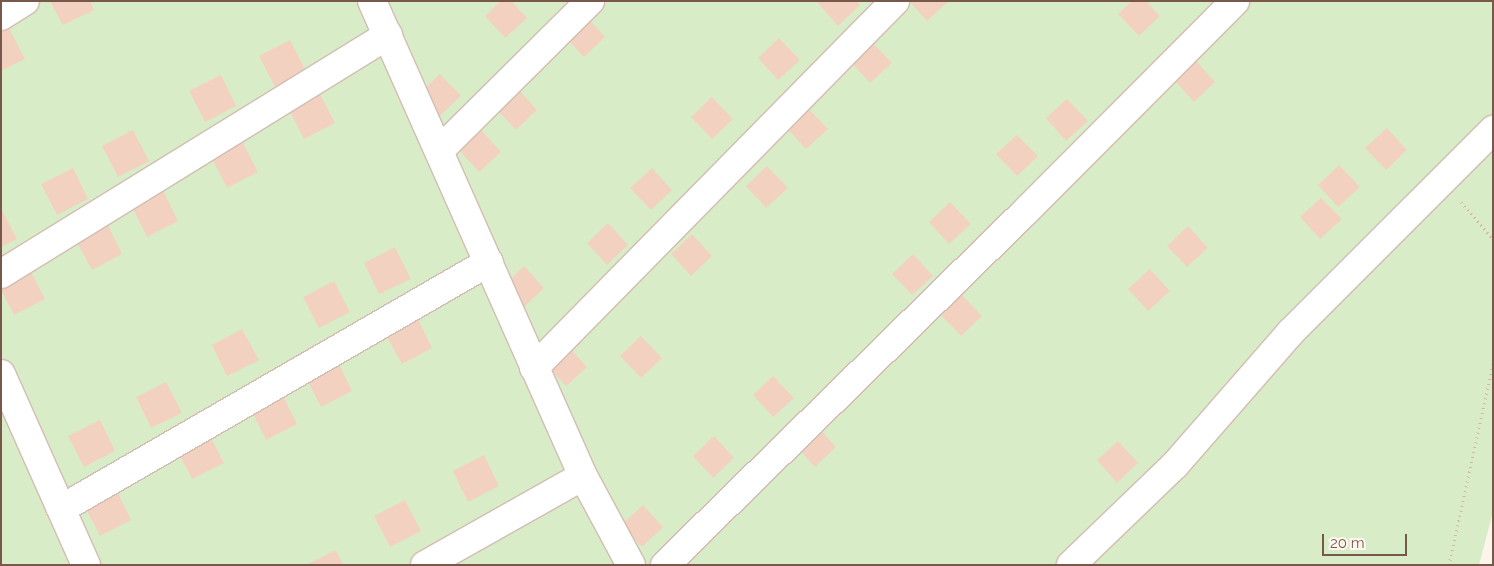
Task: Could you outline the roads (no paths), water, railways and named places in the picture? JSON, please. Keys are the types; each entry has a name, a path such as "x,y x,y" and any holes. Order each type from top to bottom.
{"street":[{"path":"1,16 25,1"},
{"path":"372,1 583,476 631,565"},
{"path":"439,151 590,1"},
{"path":"534,368 894,1"},
{"path":"666,565 1024,213 1235,1"},
{"path":"1,274 388,35"},
{"path":"1071,565 1175,465 1291,332 1493,130"},
{"path":"60,509 489,262"},
{"path":"1,374 9,414 60,509 86,565"},
{"path":"425,565 583,476"}]}
